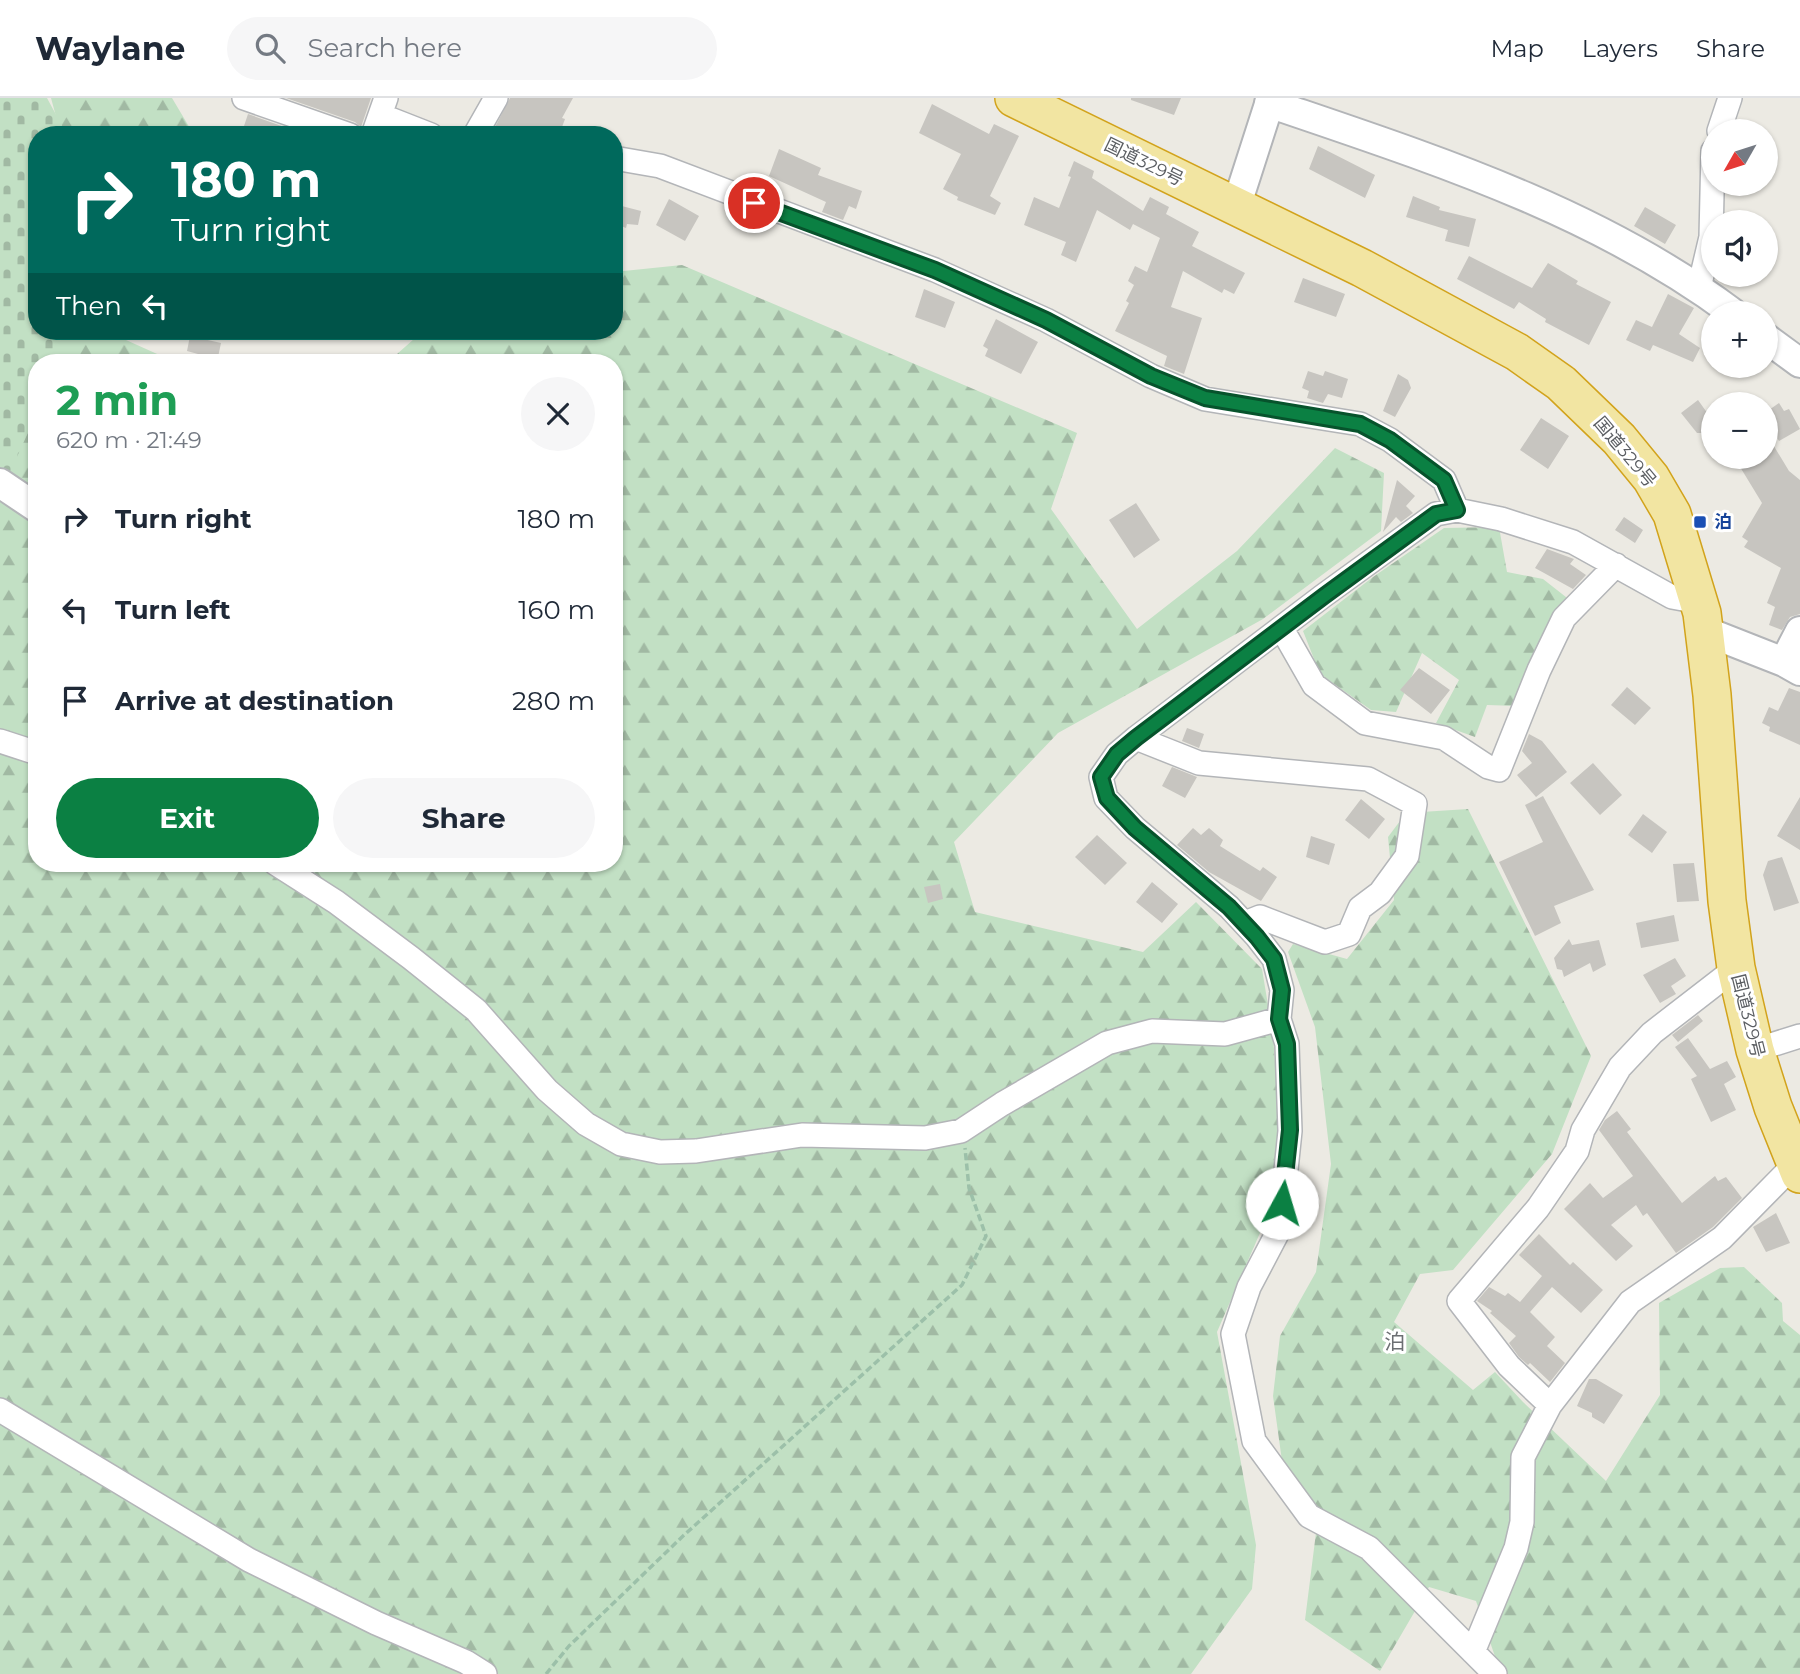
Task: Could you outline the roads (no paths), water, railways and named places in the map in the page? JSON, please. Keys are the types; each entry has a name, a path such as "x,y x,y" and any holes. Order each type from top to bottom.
{"highway":[{"name":"国道329号","path":"1014,98 1362,268 1517,352 1561,383 1619,439 1651,478 1672,514 1702,617 1727,901 1736,968 1755,1050 1773,1107 1798,1169"}],"street":[{"path":"244,98 323,126"},
{"path":"480,126 496,98"},
{"path":"1723,119 1730,98"},
{"path":"1236,207 1270,101 1468,172 1571,218 1639,252 1717,301"},
{"path":"380,116 407,126"},
{"path":"623,160 660,166 935,270 1046,320 1151,376 1205,398 1360,424 1390,440 1444,480 1457,510"},
{"path":"1699,288 1711,237 1712,196"},
{"path":"1778,347 1800,363"},
{"path":"0,483 28,502"},
{"path":"1495,1674 1369,1548 1309,1516 1254,1441 1233,1334 1249,1287 1280,1227 1290,1130 1287,1044 1279,1019 1282,990 1274,959 1245,923 1135,828 1107,798 1101,777 1117,754 1136,738 1436,514 1457,510 1501,519 1573,542 1792,666 1800,631"},
{"path":"1282,629 1314,685 1365,723 1444,738 1488,767 1499,770 1539,670 1564,618 1616,565"},
{"path":"1136,738 1199,763 1368,779 1415,804 1406,856 1380,893 1360,908 1349,934 1325,942 1260,917 1245,923"},
{"path":"0,741 28,750"},
{"path":"289,872 347,910 465,1001 565,1107 586,1124 621,1144 660,1152 696,1151 802,1135 925,1138 961,1131 1107,1043 1152,1031 1226,1034 1279,1019"},
{"path":"1549,1405 1509,1366 1459,1301 1538,1208 1577,1151 1583,1130 1620,1067 1652,1033 1736,968"},
{"path":"1755,1050 1800,1036"},
{"path":"1473,1652 1516,1548 1522,1522 1523,1457 1549,1405 1630,1302 1722,1238 1798,1169"},
{"path":"0,1410 249,1560 376,1623 466,1662 485,1674"}],"place":[{"name":"泊","path":"1700,522"}],"district":[{"name":"泊","path":"1395,1341"}]}
